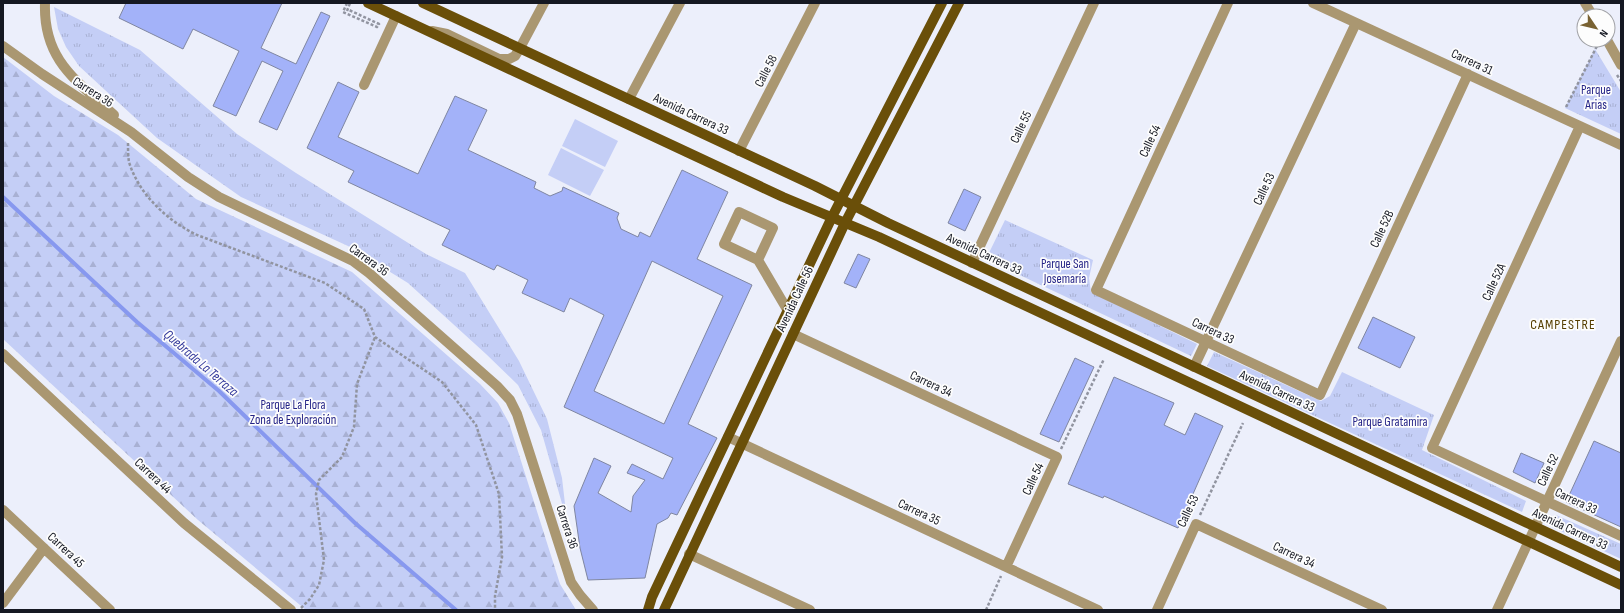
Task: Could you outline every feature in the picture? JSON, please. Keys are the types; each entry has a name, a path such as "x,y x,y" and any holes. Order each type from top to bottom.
{"main road":[{"path":"368,3 776,194 879,237 1621,585"},
{"name":"Avenida Carrera 33","path":"423,3 739,150 972,263 1621,567"},
{"name":"Avenida Calle 56","path":"648,610 652,597 832,217 942,3"},
{"name":"Avenida Calle 56","path":"664,610 845,223 959,3"}],"street":[{"path":"45,3 44,16 54,52 70,74 131,132"},
{"path":"427,31 447,34 499,59 505,59 515,56 544,3"},
{"path":"630,99 680,3"},
{"name":"Calle 58","path":"739,150 815,3"},
{"name":"Calle 55","path":"972,263 1094,3"},
{"name":"Calle 54","path":"1096,290 1228,3"},
{"name":"Carrera 31","path":"1313,3 1621,145"},
{"path":"364,85 396,16"},
{"name":"Calle 53","path":"1194,367 1356,23"},
{"name":"Carrera 36","path":"3,46 53,82 131,132 188,177 219,197 353,261 369,273 497,386 510,400 517,414 572,582 580,595 593,610"},
{"path":"1608,48 1621,65"},
{"name":"Calle 52B","path":"1320,395 1468,74"},
{"name":"Calle 52A","path":"1432,448 1580,126"},
{"path":"758,260 773,228 739,212 724,244 758,260 788,311"},
{"name":"Carrera 33","path":"1096,290 1320,395"},
{"name":"Carrera 34","path":"793,334 1058,457"},
{"name":"Calle 52","path":"1497,610 1621,341"},
{"name":"Carrera 44","path":"3,354 184,523 291,610"},
{"name":"Carrera 35","path":"728,437 1098,610"},
{"name":"Carrera 33","path":"1432,448 1621,536"},
{"name":"Calle 54","path":"1006,567 1058,457"},
{"name":"Carrera 45","path":"3,510 110,610"},
{"name":"Calle 53","path":"1157,610 1196,524"},
{"name":"Carrera 34","path":"1196,524 1382,610"},
{"path":"3,603 44,548"},
{"path":"689,554 810,610"}],"path":[{"path":"347,3 343,12 377,27 379,24 347,10 350,3"},
{"path":"1561,117 1599,48"},
{"path":"131,132 128,142 129,162 137,180 149,198 181,228 325,283 364,309 375,337 442,382 476,425 499,494 502,557 495,596 495,610"},
{"path":"299,610 310,599 319,585 324,560 316,494 319,480 342,457 354,427 357,384 375,337"},
{"name":"Calle 54","path":"1058,457 1104,359"},
{"name":"Calle 53","path":"1196,524 1243,423"},
{"path":"986,610 1006,567"}],"green space":[{"path":"54,7 140,50 237,134 296,173 426,254 465,273 519,361 547,419 562,478 567,521 541,430 518,385 408,283 348,246 241,197 157,138 79,66 66,47 58,29"},
{"name":"Parque Arias","path":"1595,49 1621,92 1621,134 1565,108"},
{"name":"Parque La Flora Zona de Exploración","path":"3,57 54,96 118,135 196,199 352,272 480,384 498,403 509,423 560,584 576,610 306,610 198,520 3,339"},
{"path":"575,119 618,141 605,167 562,146"},
{"path":"561,148 604,170 590,196 548,175"},
{"name":"Parque San Josemaría","path":"1005,220 1093,260 1089,278 1091,292 1197,344 1191,356 986,259"},
{"name":"Parque Gratamira","path":"1214,352 1321,401 1330,396 1342,372 1434,415 1422,450 1526,501 1522,512 1207,366"},
{"path":"1556,515 1621,544 1621,559 1552,527"}],"building":[{"path":"126,3 282,3 261,48 296,64 321,12 330,16 277,130 259,122 283,71 262,61 236,116 213,106 239,51 193,29 183,49 119,18"},
{"path":"338,82 359,92 338,137 418,174 455,96 487,110 468,150 536,182 534,188 550,196 562,191 563,187 619,213 617,218 621,229 638,237 640,232 650,237 682,170 728,192 697,259 752,285 688,424 717,438 677,515 671,513 668,518 657,524 645,578 588,580 580,548 574,506 594,458 611,466 598,493 631,512 633,496 645,480 627,473 632,464 663,479 673,458 564,407 604,315 570,298 564,312 522,293 528,280 497,265 494,270 442,245 450,230 348,182 354,171 307,148","holes":["652,261 723,296 664,424 594,391"]},
{"path":"964,189 981,197 965,231 948,223"},
{"path":"858,254 870,259 856,288 844,283"},
{"path":"1373,317 1415,337 1400,368 1358,348"},
{"path":"1075,358 1094,367 1059,442 1040,434"},
{"path":"1114,377 1174,403 1164,425 1185,435 1195,413 1223,426 1178,528 1104,496 1103,498 1068,484"},
{"path":"1594,441 1621,453 1621,527 1566,502"},
{"path":"1521,453 1544,463 1535,483 1513,472"}],"waterway":[{"name":"Quebrada La Terraza","path":"3,197 137,322 219,391 355,523 456,610"}],"district":[{"name":"CAMPESTRE","path":"1563,324"}]}
